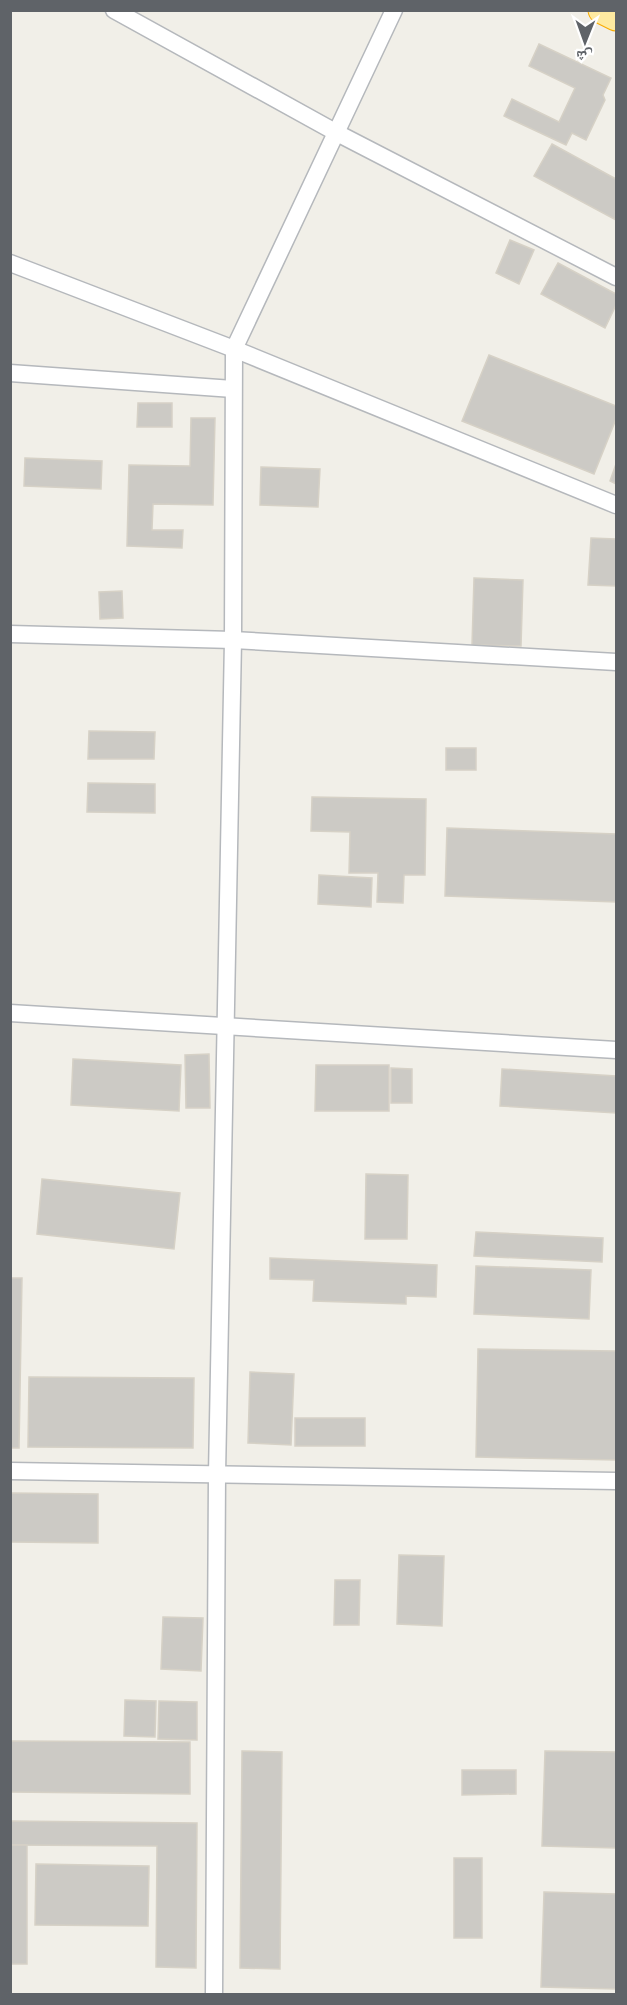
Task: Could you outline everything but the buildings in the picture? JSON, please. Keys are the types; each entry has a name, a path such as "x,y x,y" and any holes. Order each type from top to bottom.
{"highway":[{"path":"602,10 616,16"}],"street":[{"path":"114,10 337,133 616,277"},
{"path":"214,1995 217,1475 233,640 234,349 394,10"},
{"path":"10,263 234,349 616,505"},
{"path":"10,373 233,389"},
{"path":"10,634 233,640 616,662"},
{"path":"10,1013 616,1050"},
{"path":"10,1471 616,1481"}]}
